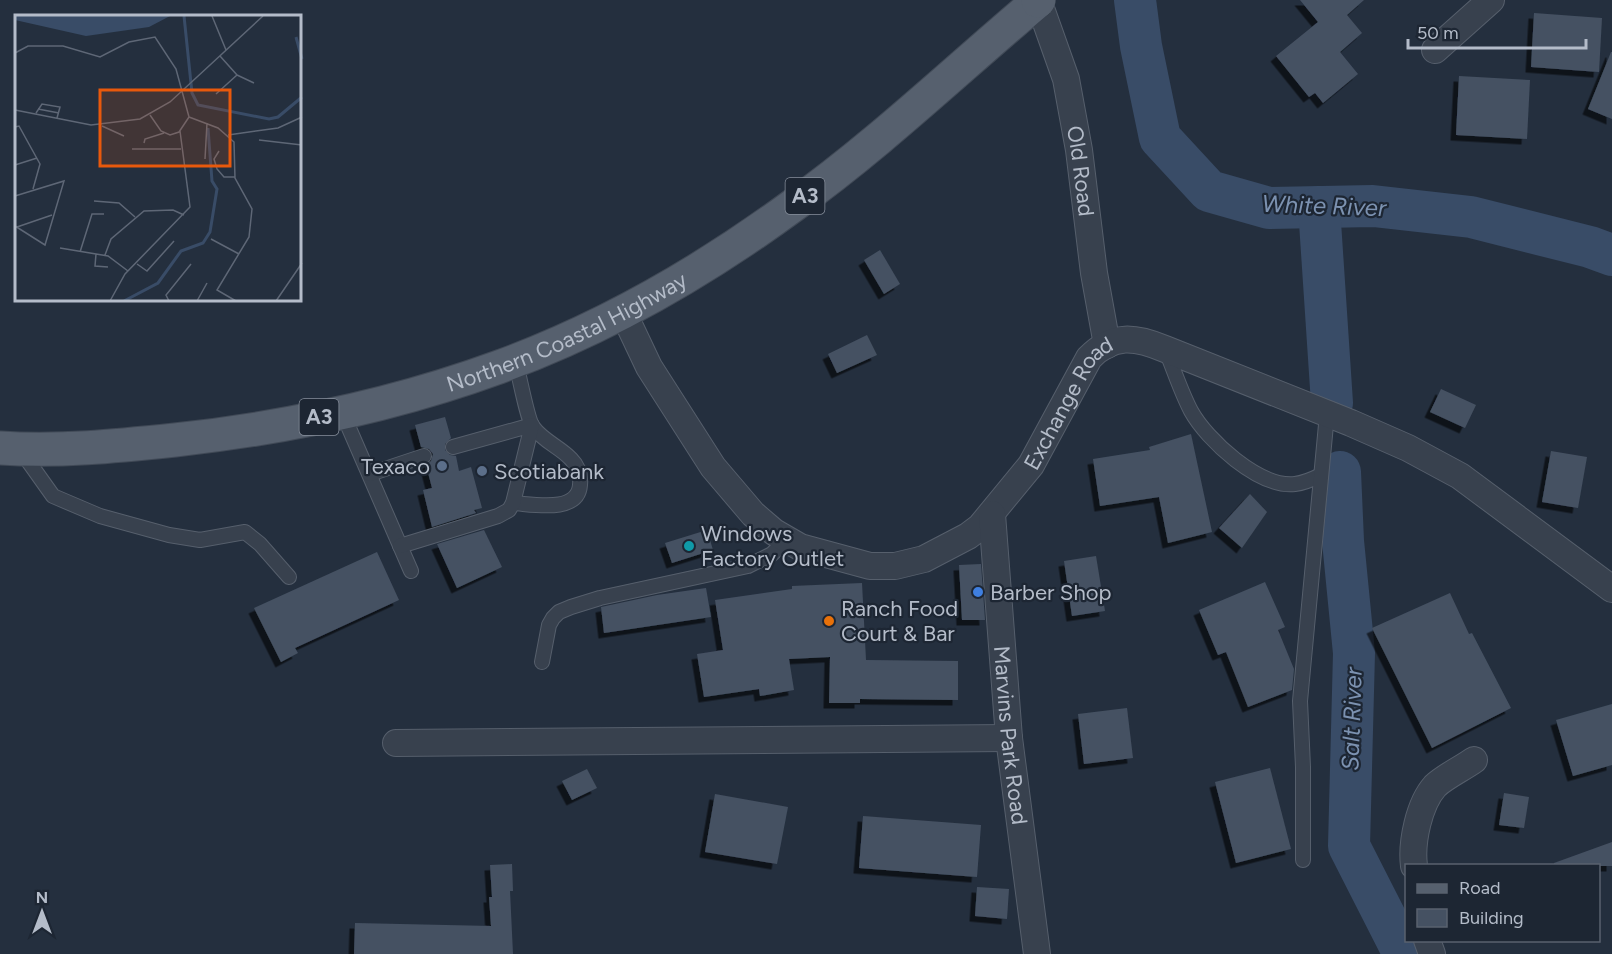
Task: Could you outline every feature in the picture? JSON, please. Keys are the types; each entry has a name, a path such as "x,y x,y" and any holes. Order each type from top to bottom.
{"main road":[{"name":"Northern Coastal Highway","path":"10,449 91,448 225,434 308,420 403,397 515,360 622,312 720,256 792,207 862,153 1039,0"}],"street":[{"name":"Old Road","path":"1039,0 1066,79 1079,150 1094,273 1107,345"},
{"path":"1435,50 1491,0"},
{"name":"Exchange Road","path":"622,312 649,367 713,467 753,514 786,540 800,547 870,566 895,566 924,558 968,536 992,514 1031,465 1089,358 1097,350 1115,341 1135,339 1144,340 1408,448 1460,476 1612,589"},
{"name":"Marvins Park Road","path":"992,514 1009,738 1037,954"},
{"path":"1575,562 1612,566"},
{"path":"396,743 1009,738"},
{"path":"1414,864 1418,816 1435,786 1474,760"}],"lane":[{"path":"1166,349 1191,412 1227,454 1252,471 1271,480 1293,484 1321,475"},
{"path":"400,546 498,516 509,510 513,503 532,425 515,360"},
{"path":"342,412 411,571"},
{"path":"1303,860 1300,702 1327,414"},
{"path":"453,447 532,425"},
{"path":"513,503 557,505 576,497 580,485 579,470 571,458 546,440 532,425"},
{"path":"10,449 53,496 100,516 169,535 200,540 245,532 260,544 289,577"},
{"path":"370,474 424,456"},
{"path":"542,663 549,626 559,612 600,598 748,566 772,554 786,540"}],"building":[{"path":"1300,0 1364,0 1347,15 1362,33 1340,52 1358,74 1323,103 1315,93 1309,97 1276,56 1318,22"},
{"path":"1534,13 1602,18 1599,72 1531,67"},
{"path":"1612,52 1612,119 1588,109"},
{"path":"1459,76 1530,80 1527,139 1456,135"},
{"path":"880,250 900,284 884,294 864,260"},
{"path":"867,335 877,355 837,373 828,354"},
{"path":"1441,389 1476,405 1465,428 1430,412"},
{"name":"Texaco","path":"445,417 451,438 445,444 445,450 450,455 456,456 459,471 471,467 482,508 474,510 476,513 432,527 423,490 432,488 426,465 431,461 433,454 429,449 421,447 415,425"},
{"path":"1191,434 1212,532 1168,543 1159,497 1100,506 1093,459 1150,450 1149,447"},
{"path":"1551,451 1587,457 1578,508 1542,502"},
{"path":"1250,494 1267,512 1242,548 1219,528"},
{"path":"484,530 502,567 457,588 437,544"},
{"name":"Windows Factory Outlet","path":"707,530 713,550 672,563 665,543"},
{"path":"377,552 399,600 295,648 298,653 281,662 254,608"},
{"path":"1096,556 1105,611 1072,616 1064,561"},
{"name":"Barber Shop","path":"981,564 985,620 962,620 959,565"},
{"path":"1265,582 1285,627 1278,630 1294,669 1292,690 1248,707 1226,652 1218,655 1199,610"},
{"path":"862,583 866,660 958,661 958,700 860,699 860,703 829,703 830,657 789,659 794,690 760,696 759,689 704,697 697,654 723,650 715,600 792,589 792,586"},
{"path":"706,588 711,617 604,633 601,607 657,595"},
{"path":"1450,593 1469,634 1472,633 1511,708 1432,748 1372,628"},
{"path":"1612,704 1612,765 1573,776 1556,720"},
{"path":"1127,708 1133,758 1084,764 1078,714"},
{"path":"1270,768 1291,849 1236,863 1215,782"},
{"path":"587,769 597,788 572,800 562,781"},
{"path":"1504,793 1529,797 1524,828 1499,825"},
{"path":"715,794 788,807 777,864 705,852"},
{"path":"863,816 981,825 977,877 859,868"},
{"path":"1612,842 1612,866 1554,863"},
{"path":"512,864 513,891 510,891 513,954 354,954 355,923 491,926 490,865"},
{"path":"977,887 1009,889 1007,919 975,916"}],"waterway":[{"name":"White River","path":"1135,0 1141,46 1160,138 1209,191 1269,208 1373,206 1471,217 1590,247 1612,255"},
{"name":"Salt River","path":"1319,207 1332,403"},
{"name":"Salt River","path":"1340,472 1343,541 1354,653 1349,846 1404,954"}],"place":[{"name":"Texaco","path":"442,466"},
{"name":"Scotiabank","path":"482,471"},
{"name":"Windows Factory Outlet","path":"689,546"},
{"name":"Barber Shop","path":"978,592"},
{"name":"Ranch Food Court & Bar","path":"829,621"}]}
